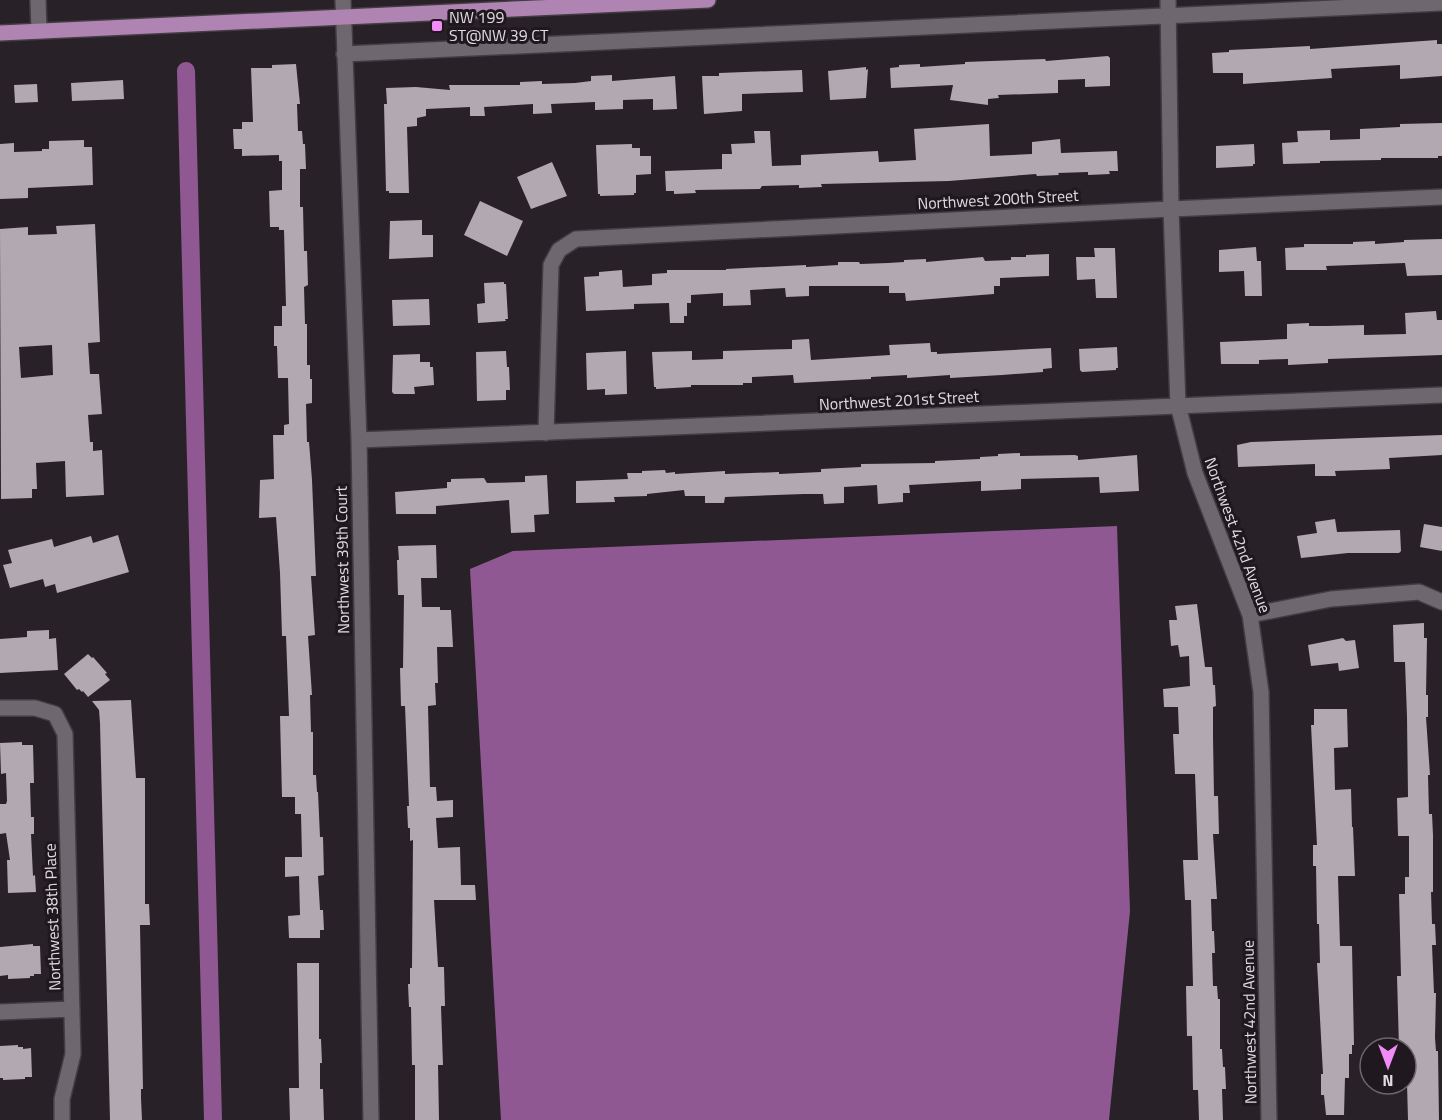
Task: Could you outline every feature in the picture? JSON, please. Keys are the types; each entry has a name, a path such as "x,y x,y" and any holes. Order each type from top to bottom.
{"main road":[{"path":"0,33 708,0"}],"street":[{"path":"38,0 39,31"},
{"name":"Northwest 39th Court","path":"343,0 358,440 371,1120"},
{"name":"Northwest 42nd Avenue","path":"1168,0 1178,405 1195,473 1250,615 1261,692 1269,1120"},
{"path":"344,54 1442,3"},
{"name":"Northwest 200th Street","path":"546,434 551,265 559,250 576,239 1172,208 1442,197"},
{"name":"Northwest 201st Street","path":"358,440 546,434 1442,395"},
{"path":"1250,615 1331,599 1419,592 1442,602"},
{"name":"Northwest 38th Place","path":"0,708 35,708 55,714 65,734 73,1054 62,1100 62,1120"},
{"path":"0,1012 72,1009"}],"shaded area":[{"path":"1117,526 1130,911 1109,1120 501,1120 470,569 513,551"}],"building":[{"path":"1437,40 1437,44 1442,44 1442,76 1400,79 1400,65 1331,69 1332,78 1243,84 1243,73 1213,73 1212,53 1229,52 1229,50 1310,46 1310,49"},
{"path":"1108,56 1110,58 1110,86 1085,87 1085,79 1058,80 1058,93 998,95 999,98 988,99 988,105 950,100 953,85 891,88 890,68 899,67 899,65 920,64 920,67 965,64 965,62 1045,59 1046,61"},
{"path":"296,64 300,104 297,104 298,131 302,131 303,144 305,144 306,169 300,169 300,207 303,207 304,251 307,251 308,285 304,287 307,365 310,365 310,379 312,379 312,403 306,404 316,576 311,576 315,635 308,636 312,695 310,695 313,775 316,775 318,792 320,837 323,837 324,875 318,876 324,930 320,930 320,938 289,938 288,916 300,915 299,876 285,877 285,857 302,857 301,814 295,814 295,797 282,797 280,716 289,716 286,636 282,636 276,517 259,518 260,480 274,479 273,435 284,435 284,425 289,424 288,378 278,378 277,346 274,346 274,326 282,326 282,306 286,306 284,230 279,230 279,227 270,227 269,191 282,190 282,161 279,161 279,155 242,156 242,149 234,149 233,129 242,129 242,122 253,122 251,68 272,68 272,65"},
{"path":"866,67 866,70 868,69 866,98 830,100 828,71"},
{"path":"802,70 803,92 742,94 742,111 704,114 702,76 719,76 719,73"},
{"path":"612,75 612,81 675,76 677,109 653,110 653,99 623,100 623,109 595,110 595,102 551,104 552,113 533,114 533,104 484,107 485,116 470,116 470,107 426,109 426,116 417,118 417,126 407,127 409,193 386,191 384,104 387,104 386,88 416,87 450,90 449,85 520,85 520,82 542,81 542,84 575,83 591,81 591,76"},
{"path":"123,80 124,99 72,101 71,83"},
{"path":"37,84 38,102 15,103 14,85"},
{"path":"1442,123 1442,156 1438,158 1381,158 1381,160 1283,164 1282,143 1298,142 1297,131 1330,130 1330,140 1360,139 1360,129 1400,127 1400,124"},
{"path":"989,124 990,156 1032,154 1032,142 1060,139 1061,153 1117,151 1118,171 1109,171 1110,174 1088,175 1088,172 1058,173 1059,175 1037,176 1036,174 949,181 821,184 822,187 799,188 799,185 762,186 760,189 695,190 696,193 674,194 674,191 666,191 665,171 722,169 722,154 732,154 731,144 755,143 754,131 770,131 772,166 801,165 801,155 878,151 879,162 916,160 914,129"},
{"path":"84,140 84,147 92,147 93,185 28,188 28,198 0,199 0,144 14,143 14,152 42,151 42,149 49,149 49,141"},
{"path":"632,144 632,148 640,148 640,156 651,156 651,174 636,175 634,195 600,196 598,194 596,145"},
{"path":"1254,144 1255,164 1253,166 1216,168 1216,146"},
{"path":"552,162 567,196 531,209 517,177"},
{"path":"480,201 523,221 507,256 464,235"},
{"path":"422,220 422,235 433,235 433,257 389,259 390,221"},
{"path":"95,224 100,342 88,343 90,374 99,374 102,414 88,415 93,451 102,450 104,495 66,497 65,461 36,463 37,489 32,489 32,498 1,499 0,229 28,227 28,235 57,234 56,226","holes":["52,345 53,375 21,378 19,347"]},
{"path":"1442,239 1442,275 1407,276 1405,263 1326,266 1327,270 1286,270 1285,248 1304,247 1304,244 1353,244 1353,242 1375,241 1375,244 1404,242 1404,240"},
{"path":"1256,247 1257,261 1261,261 1262,296 1245,296 1244,271 1219,272 1219,250"},
{"path":"1094,248 1115,248 1117,298 1096,298 1095,279 1077,280 1076,257 1095,257"},
{"path":"1049,254 1049,276 1000,278 1000,286 994,286 994,294 906,301 905,293 889,293 889,286 809,286 809,296 786,297 785,288 750,290 751,305 723,306 723,293 691,295 691,303 687,303 687,316 684,316 684,323 670,323 669,303 634,304 634,309 586,311 584,277 599,276 599,272 622,270 623,287 652,285 652,274 667,273 667,270 726,270 806,265 806,267 838,265 838,262 859,262 860,264 926,259 926,262 983,257 985,261 1011,260 1011,257"},
{"path":"504,282 508,319 478,323 477,304 485,303 484,283"},
{"path":"429,299 430,325 393,326 392,300"},
{"path":"1436,311 1437,320 1442,320 1442,355 1328,359 1328,363 1288,365 1288,359 1259,360 1259,364 1221,364 1220,342 1287,339 1287,324 1364,325 1364,335 1406,334 1405,313"},
{"path":"809,339 811,360 890,355 889,345 930,343 931,352 937,352 937,354 1051,348 1052,368 1043,369 1043,372 1002,375 907,378 907,375 794,383 793,375 752,377 752,383 743,383 743,385 691,385 691,387 656,389 654,387 652,352 692,351 692,360 723,359 723,351 792,349 792,340"},
{"path":"1117,347 1118,368 1116,370 1082,372 1080,370 1079,349"},
{"path":"506,351 510,390 506,390 506,400 477,401 476,352"},
{"path":"626,351 627,394 605,395 605,389 587,390 586,353"},
{"path":"420,354 420,362 430,362 430,367 433,367 434,385 414,387 415,394 394,394 392,392 393,355"},
{"path":"1442,435 1442,455 1389,458 1390,469 1335,471 1336,476 1315,476 1315,464 1238,467 1237,445 1251,442"},
{"path":"1020,453 1020,456 1075,455 1078,456 1078,460 1137,455 1139,491 1100,493 1099,477 1021,479 1021,489 981,491 981,481 909,485 910,493 903,493 903,502 878,504 877,485 844,487 844,503 824,504 823,494 804,494 725,497 724,503 705,503 705,496 685,496 684,490 647,494 647,496 614,497 615,502 576,503 576,481 628,479 627,473 642,473 642,471 665,470 666,473 675,472 675,474 725,471 725,474 821,472 821,469 861,467 861,464 935,463 935,461 980,459 980,457 998,456 998,454"},
{"path":"547,475 549,514 534,515 535,532 511,533 509,500 436,506 436,514 396,514 395,492 447,488 447,482 451,482 451,479 484,478 487,483 525,482 525,476"},
{"path":"1335,519 1337,532 1400,530 1401,551 1399,553 1348,553 1301,558 1297,536 1317,533 1315,522"},
{"path":"1424,524 1442,527 1442,551 1420,547"},
{"path":"118,535 129,572 57,593 55,584 45,587 43,579 10,588 3,565 12,563 8,550 52,539 54,547 91,536 93,543"},
{"path":"436,545 437,578 421,578 422,607 440,607 440,610 451,610 453,647 437,647 436,705 428,706 430,787 436,787 437,801 453,800 453,817 436,818 438,848 460,847 461,885 475,885 476,900 434,900 438,967 444,967 445,1006 441,1006 443,1065 438,1065 439,1120 415,1120 415,1065 412,1065 411,1007 409,1007 408,984 410,984 410,968 412,968 413,840 410,841 410,828 408,828 405,706 401,706 400,668 403,668 404,595 398,595 397,560 399,560 398,546"},
{"path":"1197,604 1205,667 1212,667 1213,685 1215,685 1216,706 1213,707 1214,796 1218,796 1219,834 1213,834 1217,899 1211,899 1215,953 1212,953 1213,986 1217,986 1218,999 1220,999 1220,1049 1222,1049 1223,1067 1225,1067 1226,1089 1222,1089 1223,1120 1199,1120 1198,1090 1193,1090 1192,1036 1187,1036 1186,986 1193,986 1191,900 1185,900 1183,860 1198,860 1195,774 1175,774 1173,734 1179,734 1178,707 1164,707 1163,689 1190,686 1189,656 1180,657 1178,645 1171,646 1169,620 1177,620 1175,606"},
{"path":"1424,623 1424,638 1427,638 1428,717 1426,717 1430,775 1428,775 1429,814 1432,814 1433,835 1433,892 1431,892 1432,924 1435,924 1436,945 1432,945 1434,993 1436,993 1435,1038 1436,1051 1438,1051 1439,1120 1408,1120 1407,1096 1418,1096 1418,1036 1399,1036 1397,976 1401,976 1399,894 1405,894 1405,877 1409,877 1409,836 1398,836 1397,798 1408,797 1407,717 1405,662 1394,662 1393,625"},
{"path":"49,630 49,639 56,638 58,670 0,673 0,639 27,637 27,631"},
{"path":"1343,638 1346,641 1355,640 1359,668 1339,671 1338,663 1311,666 1308,645"},
{"path":"88,654 107,673 105,674 110,680 88,697 83,691 77,690 64,674"},
{"path":"131,700 136,778 145,778 145,904 149,904 150,925 140,925 142,1120 110,1120 100,723 99,710 92,701"},
{"path":"1314,709 1347,709 1348,747 1334,748 1335,790 1351,789 1355,876 1338,876 1340,946 1352,946 1354,1045 1352,1045 1352,1054 1349,1054 1349,1078 1345,1078 1344,1115 1326,1115 1324,1095 1321,1095 1321,1074 1323,1074 1317,963 1320,963 1319,924 1317,924 1316,866 1313,866 1313,845 1317,845 1311,725 1314,725"},
{"path":"22,742 22,745 33,745 34,783 30,783 34,834 31,834 36,892 8,893 7,860 10,860 6,833 0,834 0,804 6,804 7,801 6,773 1,774 0,743"},
{"path":"33,944 33,946 40,946 41,974 34,974 30,978 8,979 8,975 0,976 0,947"},
{"path":"297,963 319,963 319,1039 321,1039 322,1063 320,1063 320,1089 323,1089 324,1120 290,1120 289,1088 299,1088"},
{"path":"18,1045 23,1049 31,1048 32,1077 3,1080 0,1078 0,1046"}],"waterway":[{"path":"186,71 213,1120"}],"place":[{"name":"NW 199 ST@NW 39 CT","path":"437,26"}]}
